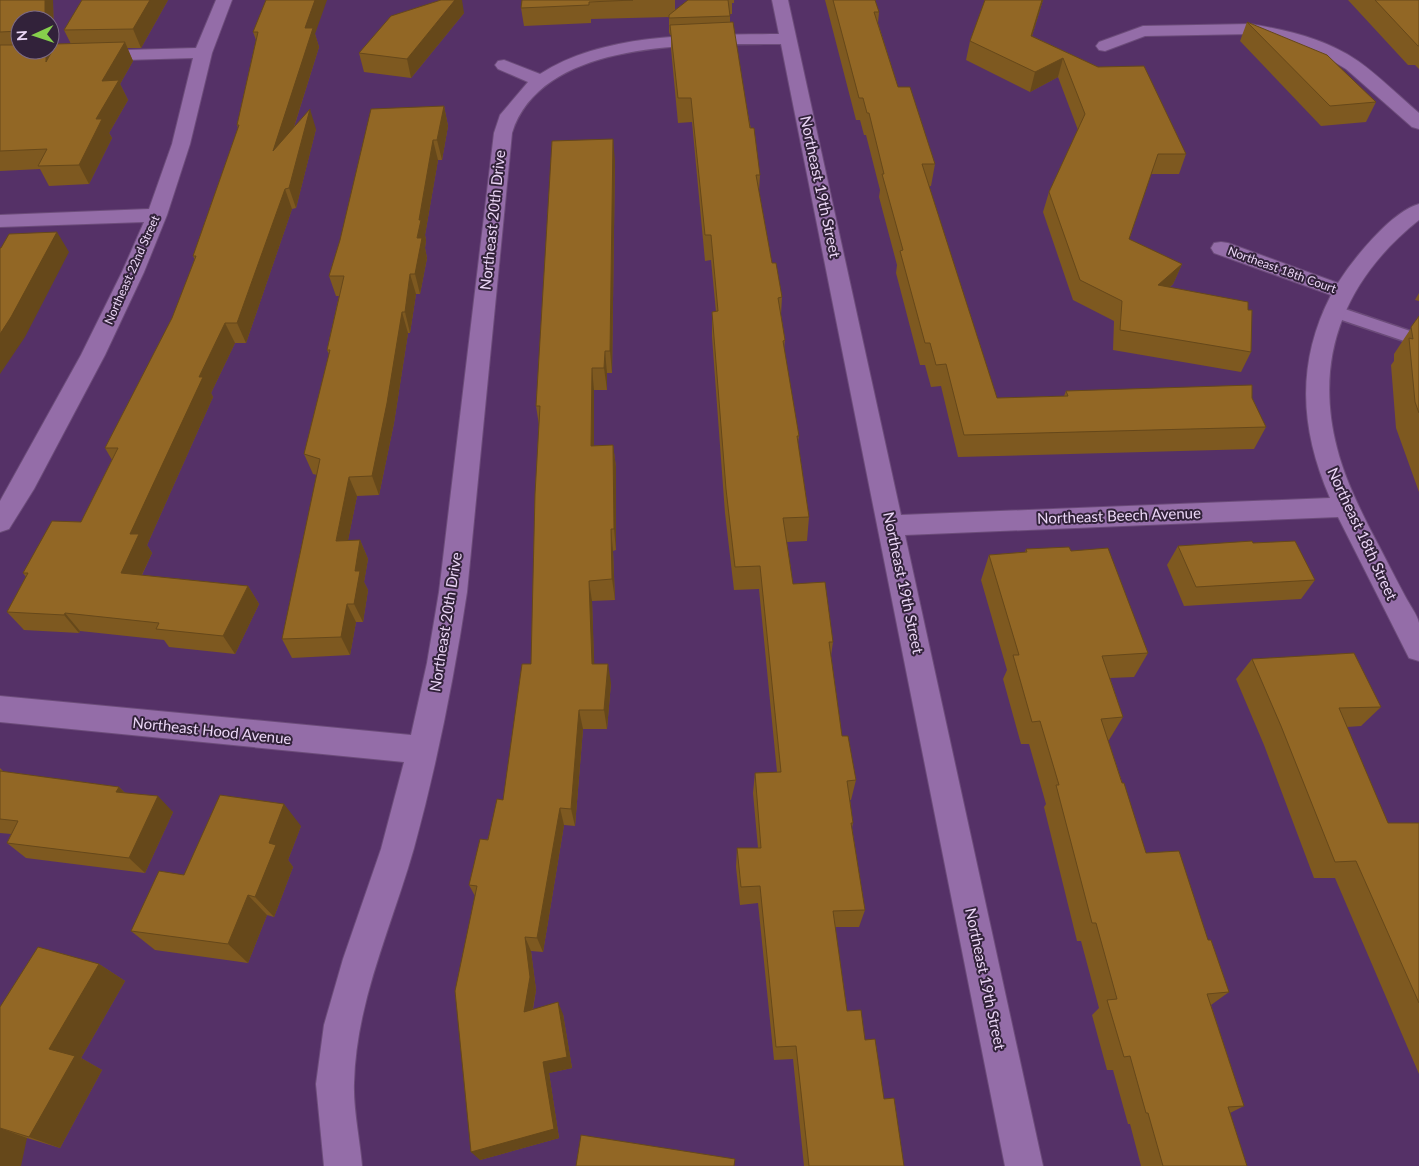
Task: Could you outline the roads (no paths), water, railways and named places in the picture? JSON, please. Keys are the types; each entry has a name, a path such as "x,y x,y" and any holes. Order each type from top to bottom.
{"street":[{"name":"Northeast 22nd Street","path":"0,522 10,489 93,355 133,272 157,215 181,144 203,53 224,0"},
{"name":"Northeast 19th Street","path":"780,0 1024,1166"},
{"path":"1105,46 1143,31 1250,28 1279,34 1323,49 1352,65 1419,123"},
{"name":"Northeast 20th Drive","path":"343,1166 335,1084 342,1025 360,959 396,848 423,750 442,663 453,592 503,133 513,110 522,98 541,81 584,58 634,46 670,42 788,38"},
{"path":"77,56 203,53"},
{"path":"504,65 541,81"},
{"name":"Northeast 18th Street","path":"1416,639 1346,507 1333,478 1323,446 1318,417 1317,390 1324,336 1338,301 1377,244 1400,223 1419,210"},
{"path":"0,221 157,215"},
{"name":"Northeast 18th Court","path":"1220,248 1338,301"},
{"name":"Northeast Beech Avenue","path":"891,525 1346,507"},
{"name":"Northeast Hood Avenue","path":"0,710 423,750"}],"lane":[{"path":"1338,301 1419,340"}]}
